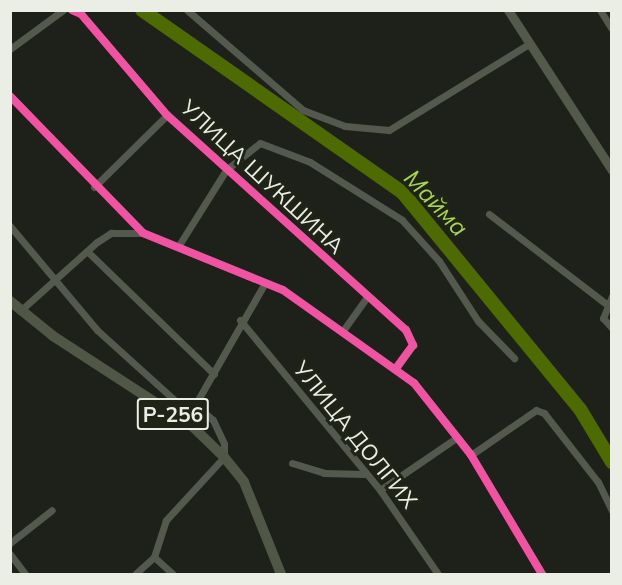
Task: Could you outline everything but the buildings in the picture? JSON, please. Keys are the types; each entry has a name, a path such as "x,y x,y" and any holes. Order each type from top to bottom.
{"main road":[{"name":"Р-256","path":"10,301 20,311 193,427 224,457 244,482 281,574"}],"street":[{"path":"10,49 63,10"},
{"name":"УЛИЦА ШУКШИНА","path":"72,10 81,14 167,115 411,339 413,345 396,368"},
{"path":"187,10 303,110 345,126 389,130 529,44"},
{"path":"508,10 612,170"},
{"path":"600,10 612,29"},
{"path":"10,96 94,188 143,233"},
{"path":"94,188 167,115"},
{"path":"179,245 226,170 260,142 310,162 402,220 439,261 478,321 514,358"},
{"path":"489,214 605,303"},
{"path":"10,226 97,330 179,404 195,405 213,420 224,457 166,520 154,556 135,574"},
{"path":"20,311 58,282 111,233 143,233 179,245 266,284 396,368 471,455 542,574"},
{"path":"89,253 214,374"},
{"path":"193,427 195,405 214,374 240,320 266,284"},
{"path":"612,296 605,303 603,318 612,328"},
{"path":"342,332 367,297"},
{"name":"УЛИЦА ДОЛГИХ","path":"240,320 364,474 380,490 438,574"},
{"path":"471,455 536,410 598,482 612,511"},
{"path":"380,490 456,438"},
{"path":"292,463 324,473 364,474"},
{"path":"10,543 52,510"},
{"path":"10,554 25,574"},
{"path":"154,556 173,574"}],"waterway":[{"name":"Майма","path":"142,10 403,193 580,409 612,462"}],"cycle path":[{"path":"72,10 81,14 167,115 406,330 413,345 396,368"},
{"path":"10,96 143,233 283,290 414,383 471,455 542,574"}]}
